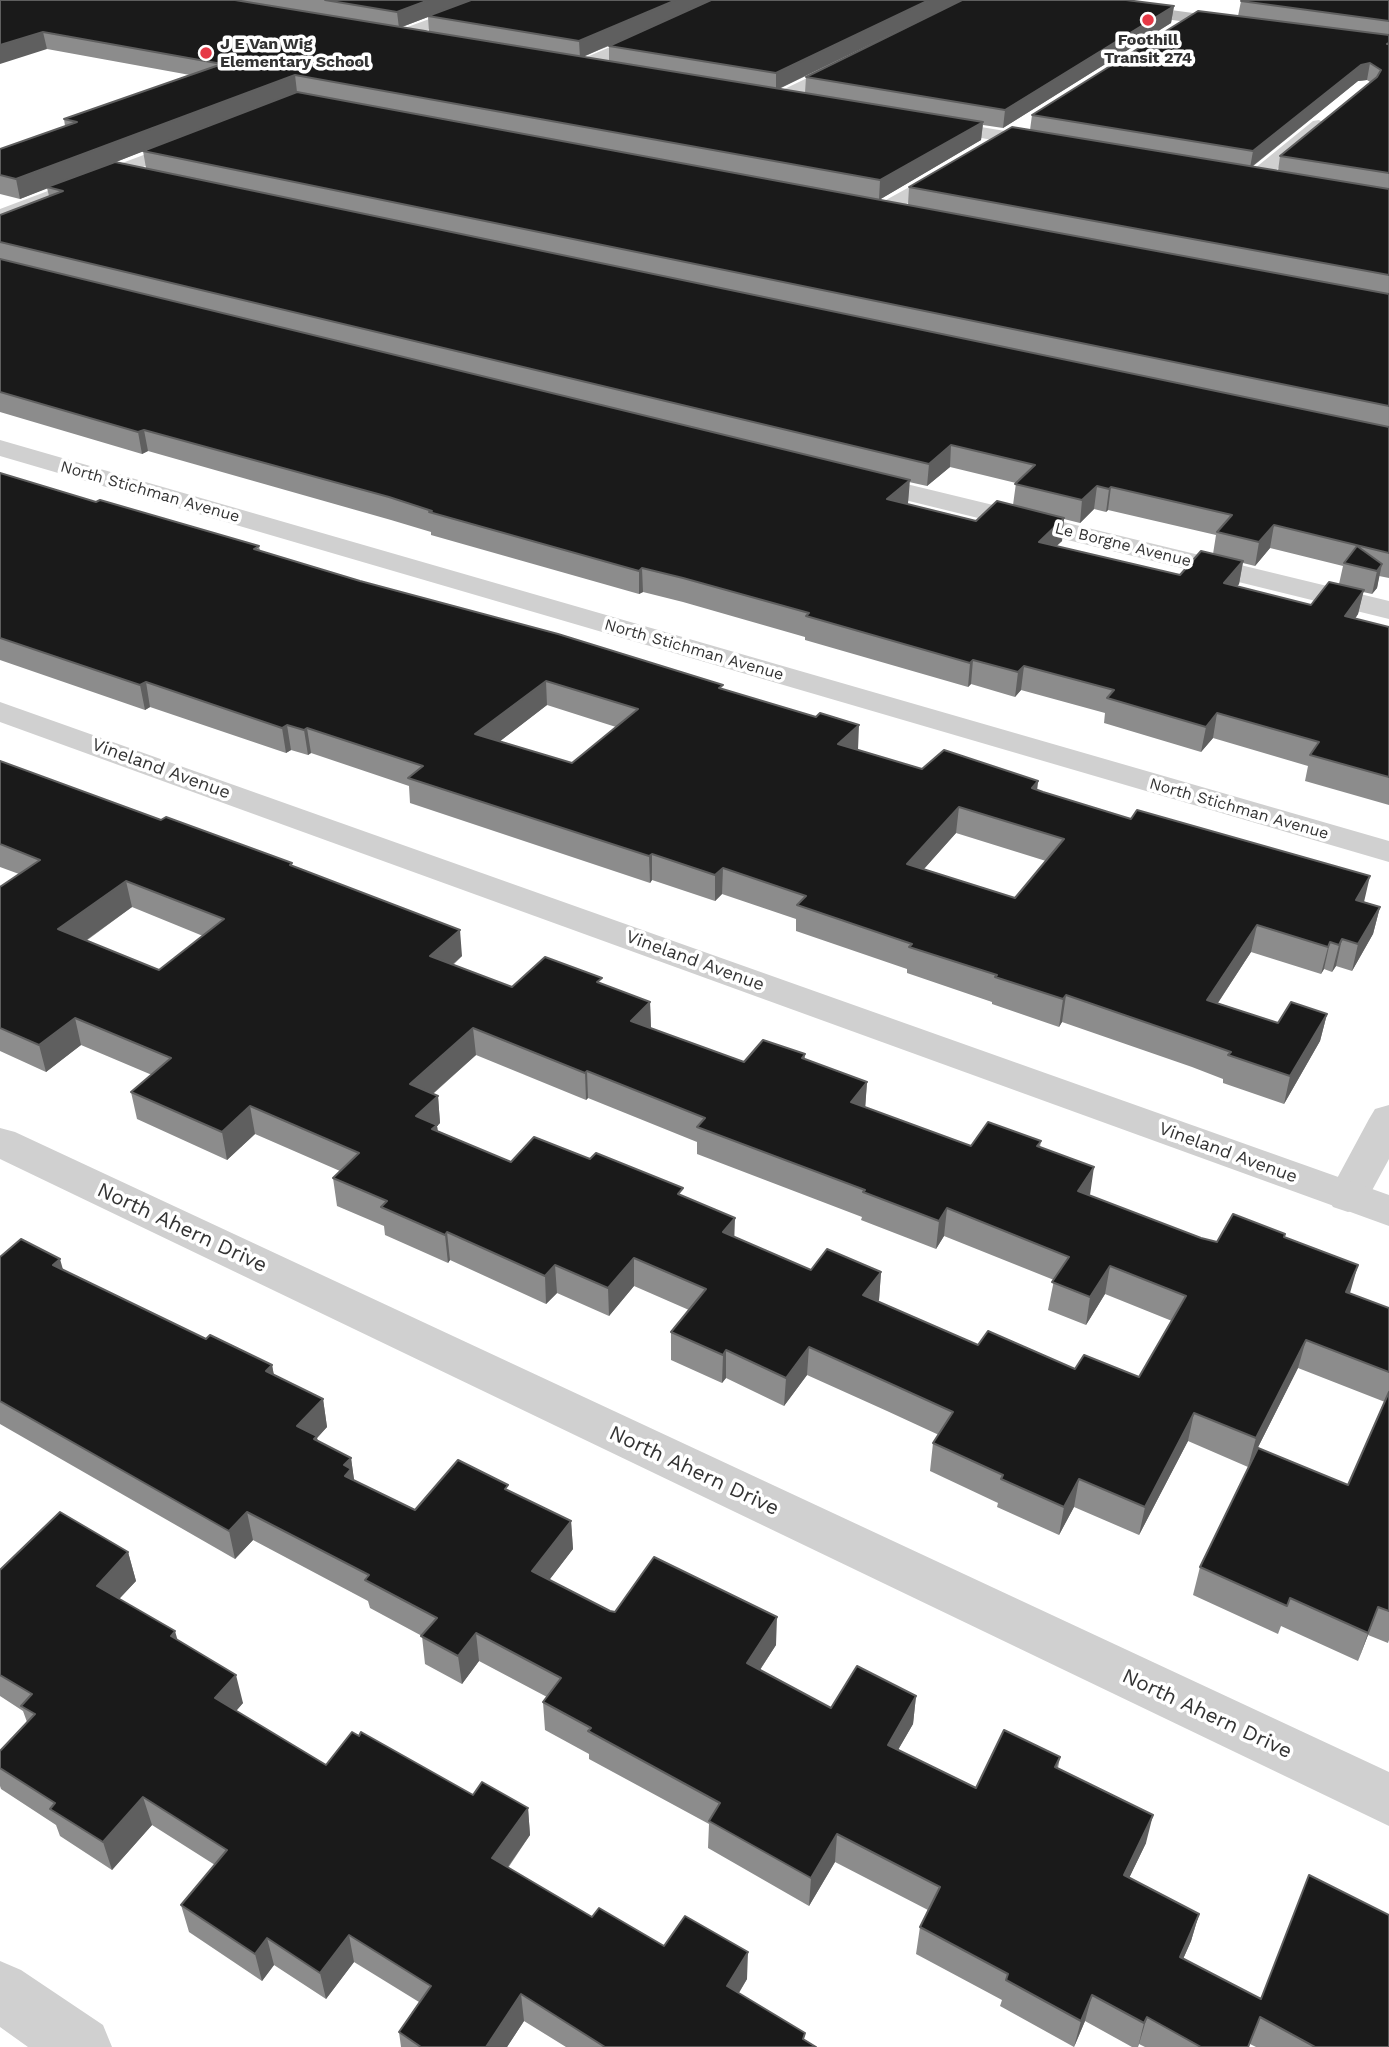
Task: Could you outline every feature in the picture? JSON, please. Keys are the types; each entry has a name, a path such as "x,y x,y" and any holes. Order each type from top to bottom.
{"main road":[{"path":"1063,0 1201,14 1245,14"},
{"path":"1139,0 1257,26"}],"street":[{"path":"435,41 394,34 495,0"},
{"path":"608,70 575,65 733,0"},
{"path":"1175,30 1201,14"},
{"path":"807,103 774,97 867,55"},
{"path":"1283,182 1249,176 1336,112"},
{"path":"913,121 1072,148"},
{"path":"910,215 876,209 1029,123"},
{"path":"0,216 208,135"},
{"path":"118,171 159,180"},
{"name":"North Stichman Avenue","path":"0,448 1389,852"},
{"name":"Le Borgne Avenue","path":"836,475 1389,610"},
{"name":"Vineland Avenue","path":"0,712 1389,1211"},
{"path":"1348,1197 1389,1119"},
{"name":"North Ahern Drive","path":"0,1142 1389,1800"},
{"path":"0,1990 81,2047"}],"building":[{"path":"0,0 235,0 983,122 880,180 295,75 16,179 0,175 0,149 77,122 64,119 222,64 43,32 0,45"},
{"path":"325,0 429,0 397,12"},
{"path":"471,0 676,0 579,41 428,16"},
{"path":"711,0 929,0 776,73 609,46"},
{"path":"962,0 1126,0 1174,6 1005,110 806,77"},
{"path":"1389,0 1389,21 1241,1"},
{"path":"1198,11 1389,35 1389,173 1280,156 1377,77 1381,70 1370,63 1361,65 1253,151 1032,115"},
{"path":"297,92 1389,294 1389,406 143,151"},
{"path":"1012,127 1389,189 1389,275 909,187"},
{"path":"115,162 1389,427 1389,553 1274,525 1259,542 1217,532 1232,515 1111,487 1109,489 1097,486 1082,500 1015,484 1035,465 951,445 929,464 0,242 0,215 63,191 47,187"},
{"path":"0,259 910,480 887,499 976,521 997,501 1064,518 1039,542 1180,575 1201,551 1243,561 1224,583 1311,605 1329,582 1364,590 1345,616 1389,627 1389,777 1310,755 1319,742 1217,713 1206,727 1107,698 1114,690 1024,666 1018,672 973,660 970,663 806,616 809,613 683,578 642,568 639,571 429,512 432,511 389,497 144,430 138,432 0,392"},
{"path":"0,473 259,546 254,549 360,581 558,634 816,717 820,713 859,725 838,744 922,769 944,750 1038,781 1032,788 1131,819 1137,810 1370,876 1356,900 1380,907 1358,944 1342,939 1339,945 1330,942 1328,947 1257,925 1207,1000 1278,1023 1291,1002 1327,1014 1290,1076 1228,1055 1231,1052 1197,1040 1066,995 1063,999 995,977 997,975 909,947 912,944 797,905 806,896 723,868 715,875 652,854 649,856 408,778 423,766 307,728 304,730 287,725 282,728 146,682 140,685 0,638","holes":["546,681 638,709 572,763 475,734","959,807 1064,839 1015,898 907,864"]},
{"path":"1357,546 1382,564 1377,571 1344,563"},
{"path":"0,761 161,820 166,817 292,863 290,865 460,930 430,956 512,987 545,957 602,978 597,982 650,1002 631,1021 744,1062 763,1040 805,1054 802,1058 867,1082 851,1102 971,1146 988,1122 1041,1141 1037,1146 1094,1167 1078,1191 1217,1242 1233,1214 1358,1265 1346,1292 1389,1308 1389,1372 1306,1340 1256,1438 1194,1413 1145,1507 1079,1479 1064,1507 1001,1479 1003,1475 933,1443 953,1412 809,1347 786,1378 726,1350 723,1355 671,1332 706,1289 634,1258 608,1288 555,1265 545,1276 447,1232 445,1235 381,1207 387,1201 333,1178 359,1153 250,1106 222,1132 131,1092 171,1058 75,1018 39,1045 0,1028 0,887 40,860 0,844","holes":["126,881 224,919 159,970 58,929","473,1028 705,1118 697,1127 865,1190 863,1192 939,1221 947,1208 1069,1257 1052,1282 1090,1297 1110,1266 1186,1296 1139,1377 1084,1355 1075,1369 988,1331 978,1345 863,1295 881,1272 827,1249 811,1270 723,1232 735,1218 678,1194 683,1188 596,1153 590,1159 534,1137 511,1162 432,1129 437,1125 416,1116 438,1096 410,1084"]},
{"path":"21,1239 60,1259 53,1265 206,1339 210,1335 272,1365 266,1371 323,1399 297,1426 317,1436 314,1439 351,1458 344,1465 351,1469 345,1476 415,1510 458,1460 508,1485 505,1489 571,1521 532,1571 610,1611 615,1612 654,1557 777,1617 747,1663 831,1708 857,1666 916,1696 888,1745 976,1788 1004,1730 1060,1757 1055,1767 1153,1815 1124,1875 1199,1914 1180,1957 1261,1999 1309,1875 1389,1915 1389,2047 1315,2047 1260,2017 1248,2047 1201,2047 1147,2017 1144,2023 1092,1995 1081,2021 1006,1980 1008,1974 920,1927 940,1887 837,1834 811,1878 709,1821 720,1803 588,1731 591,1728 543,1702 561,1678 476,1633 458,1656 421,1636 437,1618 365,1580 369,1575 247,1512 229,1531 0,1401 0,1257"},
{"path":"1389,1392 1389,1611 1378,1607 1368,1633 1290,1598 1287,1606 1200,1567 1258,1448 1348,1485"},
{"path":"60,1512 128,1552 97,1586 175,1631 171,1636 236,1675 215,1698 326,1765 352,1732 359,1736 361,1732 473,1795 482,1782 528,1808 492,1858 592,1917 599,1908 664,1946 685,1916 748,1952 727,1986 805,2033 803,2039 816,2047 605,2047 521,1994 486,2047 421,2047 399,2032 431,1986 349,1935 320,1973 267,1938 255,1954 181,1905 227,1850 143,1797 103,1842 50,1809 55,1803 0,1768 0,1751 35,1714 21,1706 32,1694 0,1675 0,1570"}],"place":[{"name":"Foothill Transit 274","path":"1148,20"},
{"name":"J E Van Wig Elementary School","path":"206,53"}]}
